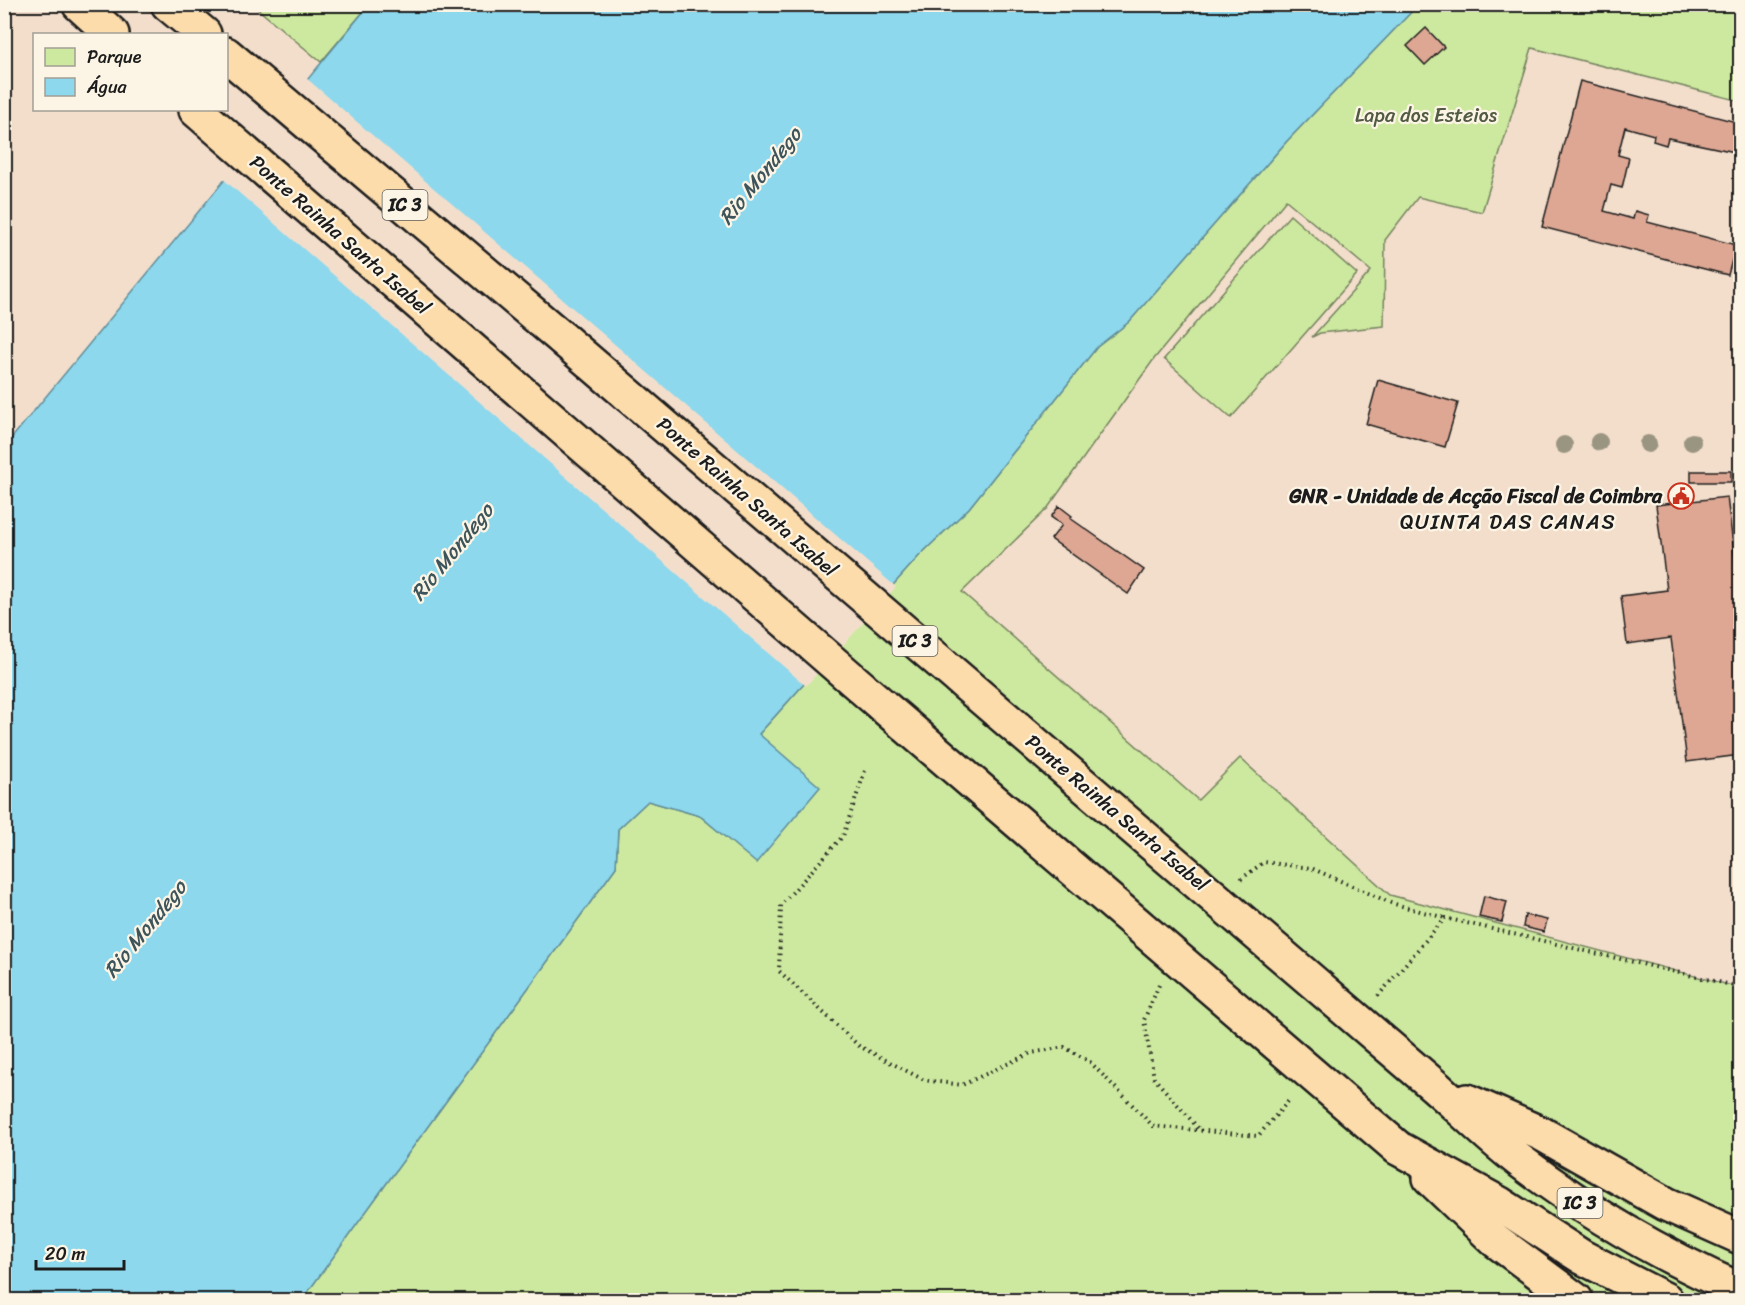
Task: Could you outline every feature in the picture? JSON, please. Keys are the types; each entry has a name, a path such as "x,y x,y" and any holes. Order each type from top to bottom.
{"highway":[{"path":"79,4 111,33"},
{"path":"168,4 203,33"},
{"name":"Ponte Rainha Santa Isabel","path":"228,56 1438,1089"},
{"name":"Ponte Rainha Santa Isabel","path":"197,111 1218,996 1398,1148"},
{"name":"IC 3","path":"1438,1089 1542,1134 1666,1204 1740,1237"},
{"name":"IC 3","path":"1438,1089 1519,1160 1594,1212 1707,1275 1740,1290"},
{"name":"IC 3","path":"1398,1148 1495,1240 1576,1300"},
{"name":"IC 3","path":"1398,1148 1500,1204 1582,1257 1666,1300"}],"green space":[{"path":"253,5 369,5 321,62"},
{"name":"Lapa dos Esteios","path":"1418,5 1740,5 1740,101 1532,48 1482,212 1418,197 1385,240 1384,326 1320,333 1312,337 1371,271 1286,200 1154,359 1047,509 962,592 1198,800 1240,758 1390,895 1740,988 1740,1300 302,1300 616,867 618,829 648,801 700,816 756,862 759,734 920,555 969,508 1097,347 1129,322 1287,141"},
{"path":"1290,215 1357,274 1231,418 1164,359"}],"water":[{"name":"Rio Mondego","path":"369,5 1418,5 1287,141 1129,322 1097,347 969,508 920,555 759,734 820,787 756,863 700,816 648,801 618,829 616,867 302,1300 5,1300 5,446"}],"pier":[{"path":"305,77 896,587 806,686 222,178"}],"building":[{"path":"1426,28 1444,47 1425,65 1407,46"},
{"path":"1580,81 1740,123 1740,153 1668,138 1666,145 1653,141 1654,135 1625,127 1618,155 1629,158 1622,188 1611,185 1604,211 1633,219 1635,211 1649,215 1647,222 1736,245 1728,275 1542,227"},
{"path":"1378,380 1458,403 1445,447 1366,424"},
{"path":"1691,471 1731,471 1731,482 1691,482"},
{"path":"1727,497 1740,600 1740,755 1687,762 1671,638 1627,644 1621,596 1667,590 1656,505"},
{"path":"1059,506 1072,516 1070,518 1144,570 1128,594 1051,539 1062,525 1051,517"},
{"path":"1484,896 1507,902 1502,922 1479,917"},
{"path":"1525,915 1547,920 1544,932 1523,927"}],"place":[{"name":"GNR - Unidade de Acção Fiscal de Coimbra","path":"1681,496"}],"district":[{"name":"QUINTA DAS CANAS","path":"1508,522"}]}
